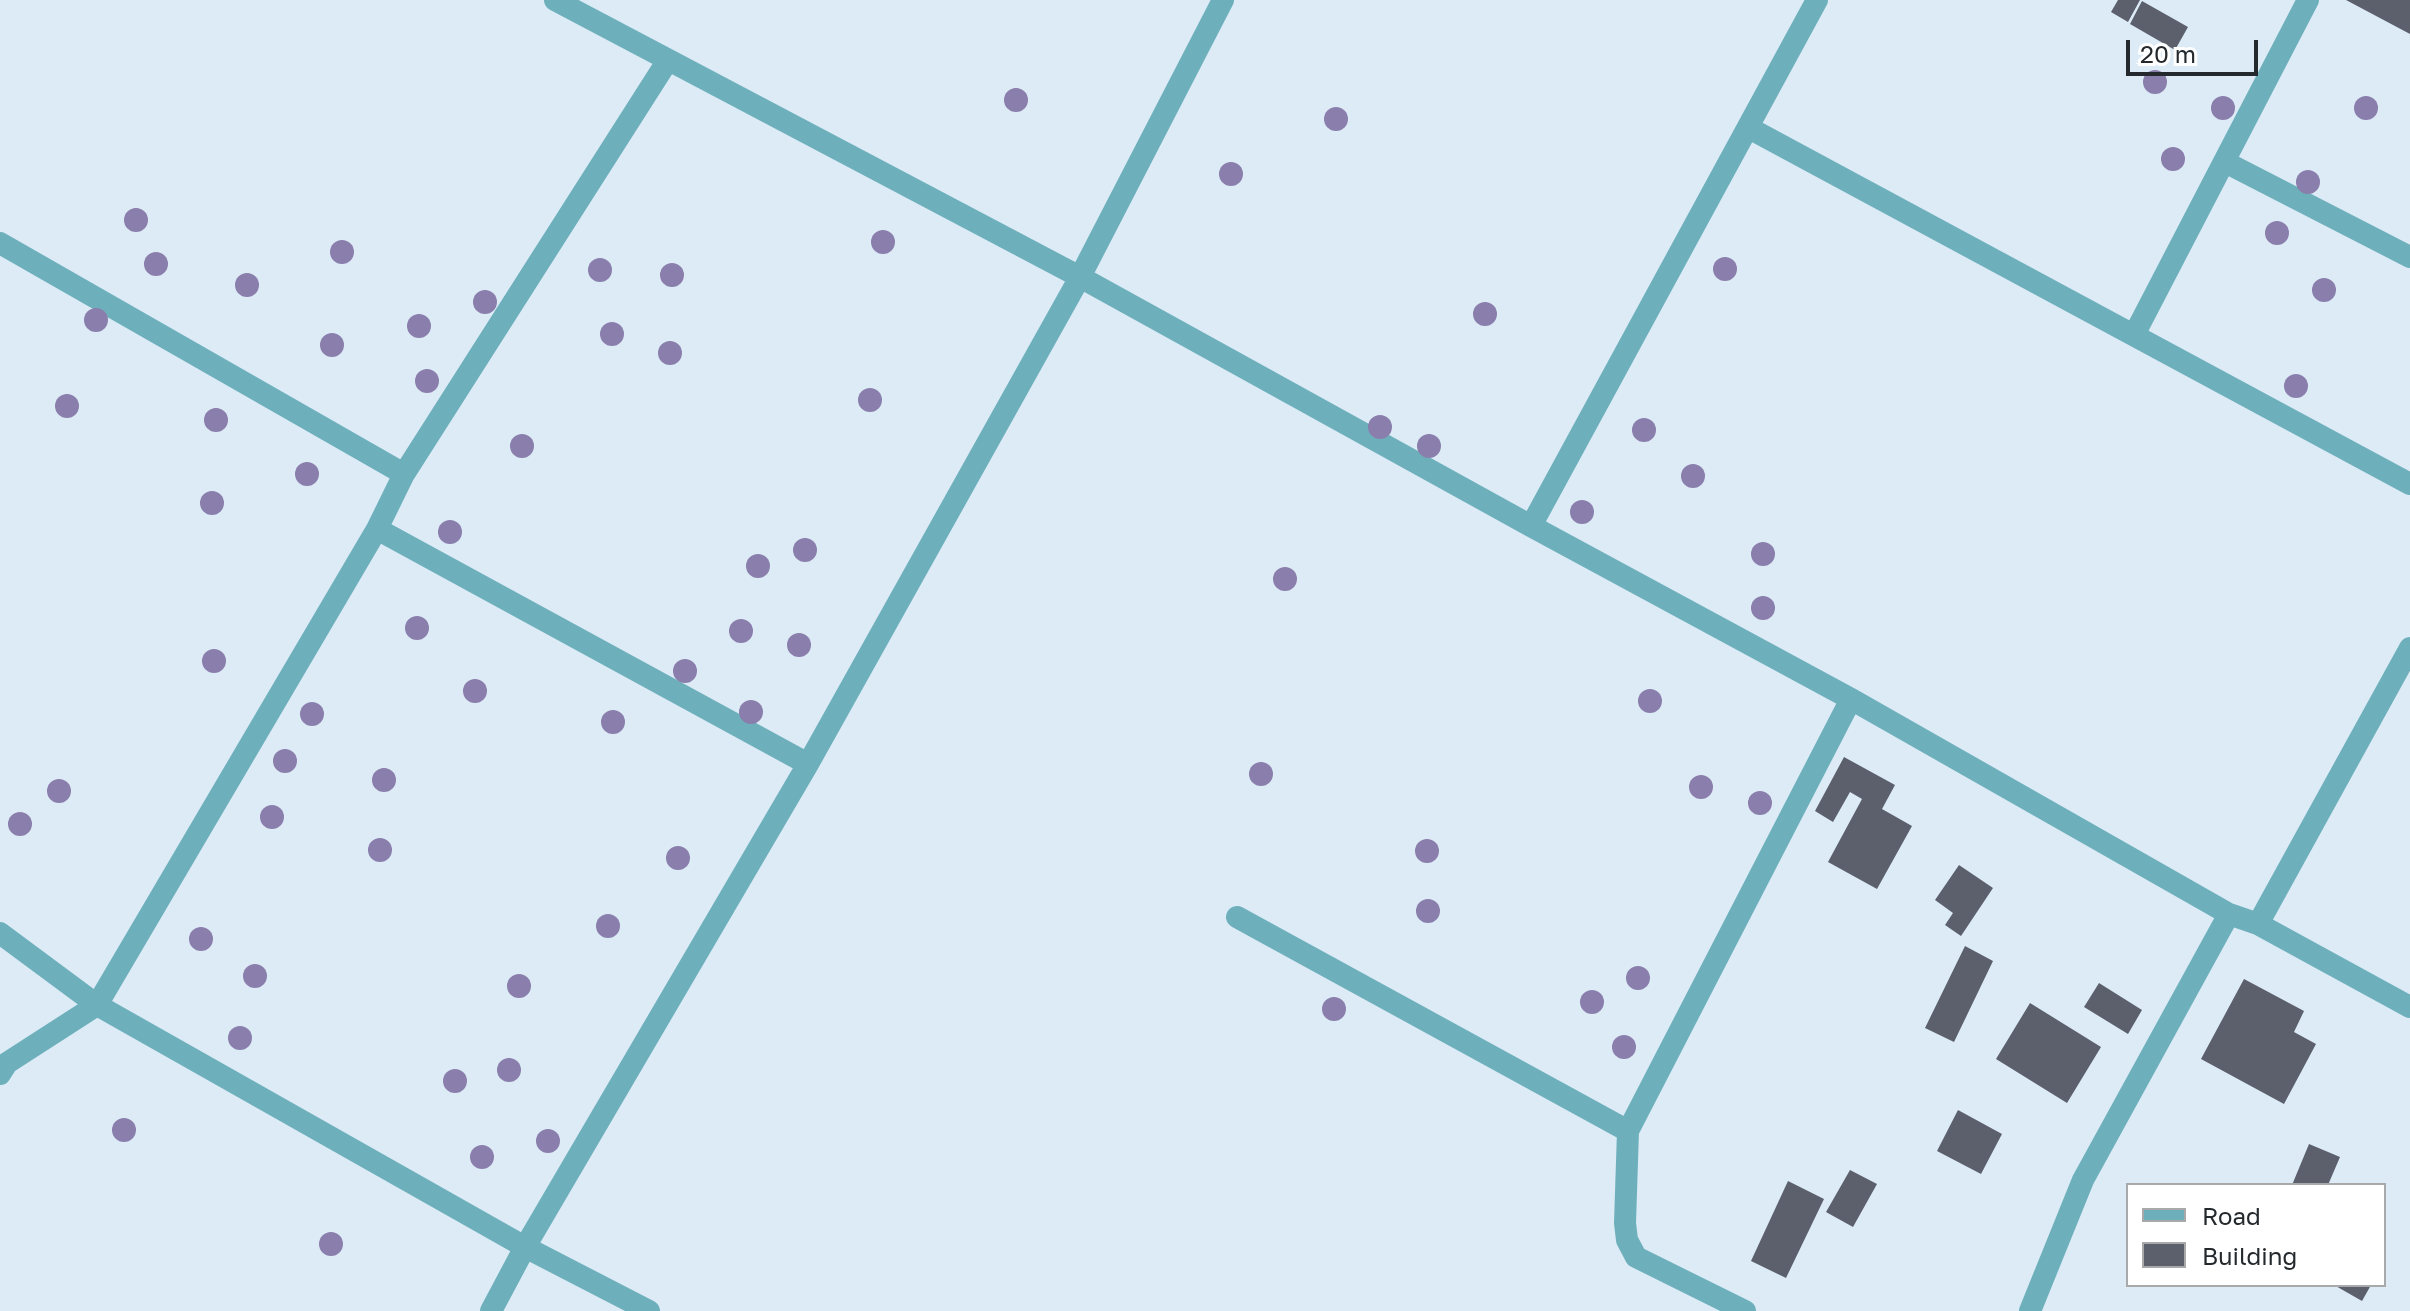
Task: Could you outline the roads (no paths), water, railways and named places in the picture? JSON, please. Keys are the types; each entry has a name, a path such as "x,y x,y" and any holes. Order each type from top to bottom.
{"street":[{"path":"555,0 1080,277 1851,699 2229,914 2258,924 2410,1007"},
{"path":"491,1311 525,1247 808,764 1080,277 1223,0"},
{"path":"1531,526 1817,0"},
{"path":"2134,335 2308,0"},
{"path":"0,1074 7,1063 97,1005 377,529 404,474 668,60"},
{"path":"1749,128 2410,484"},
{"path":"2225,162 2410,257"},
{"path":"2,248 404,474"},
{"path":"377,529 808,764"},
{"path":"2258,924 2410,648"},
{"path":"1745,1311 1636,1257 1627,1240 1625,1223 1628,1131 1851,699"},
{"path":"2030,1311 2083,1180 2229,914"},
{"path":"1237,917 1628,1131"},
{"path":"0,933 97,1005 525,1247 649,1311"}]}
